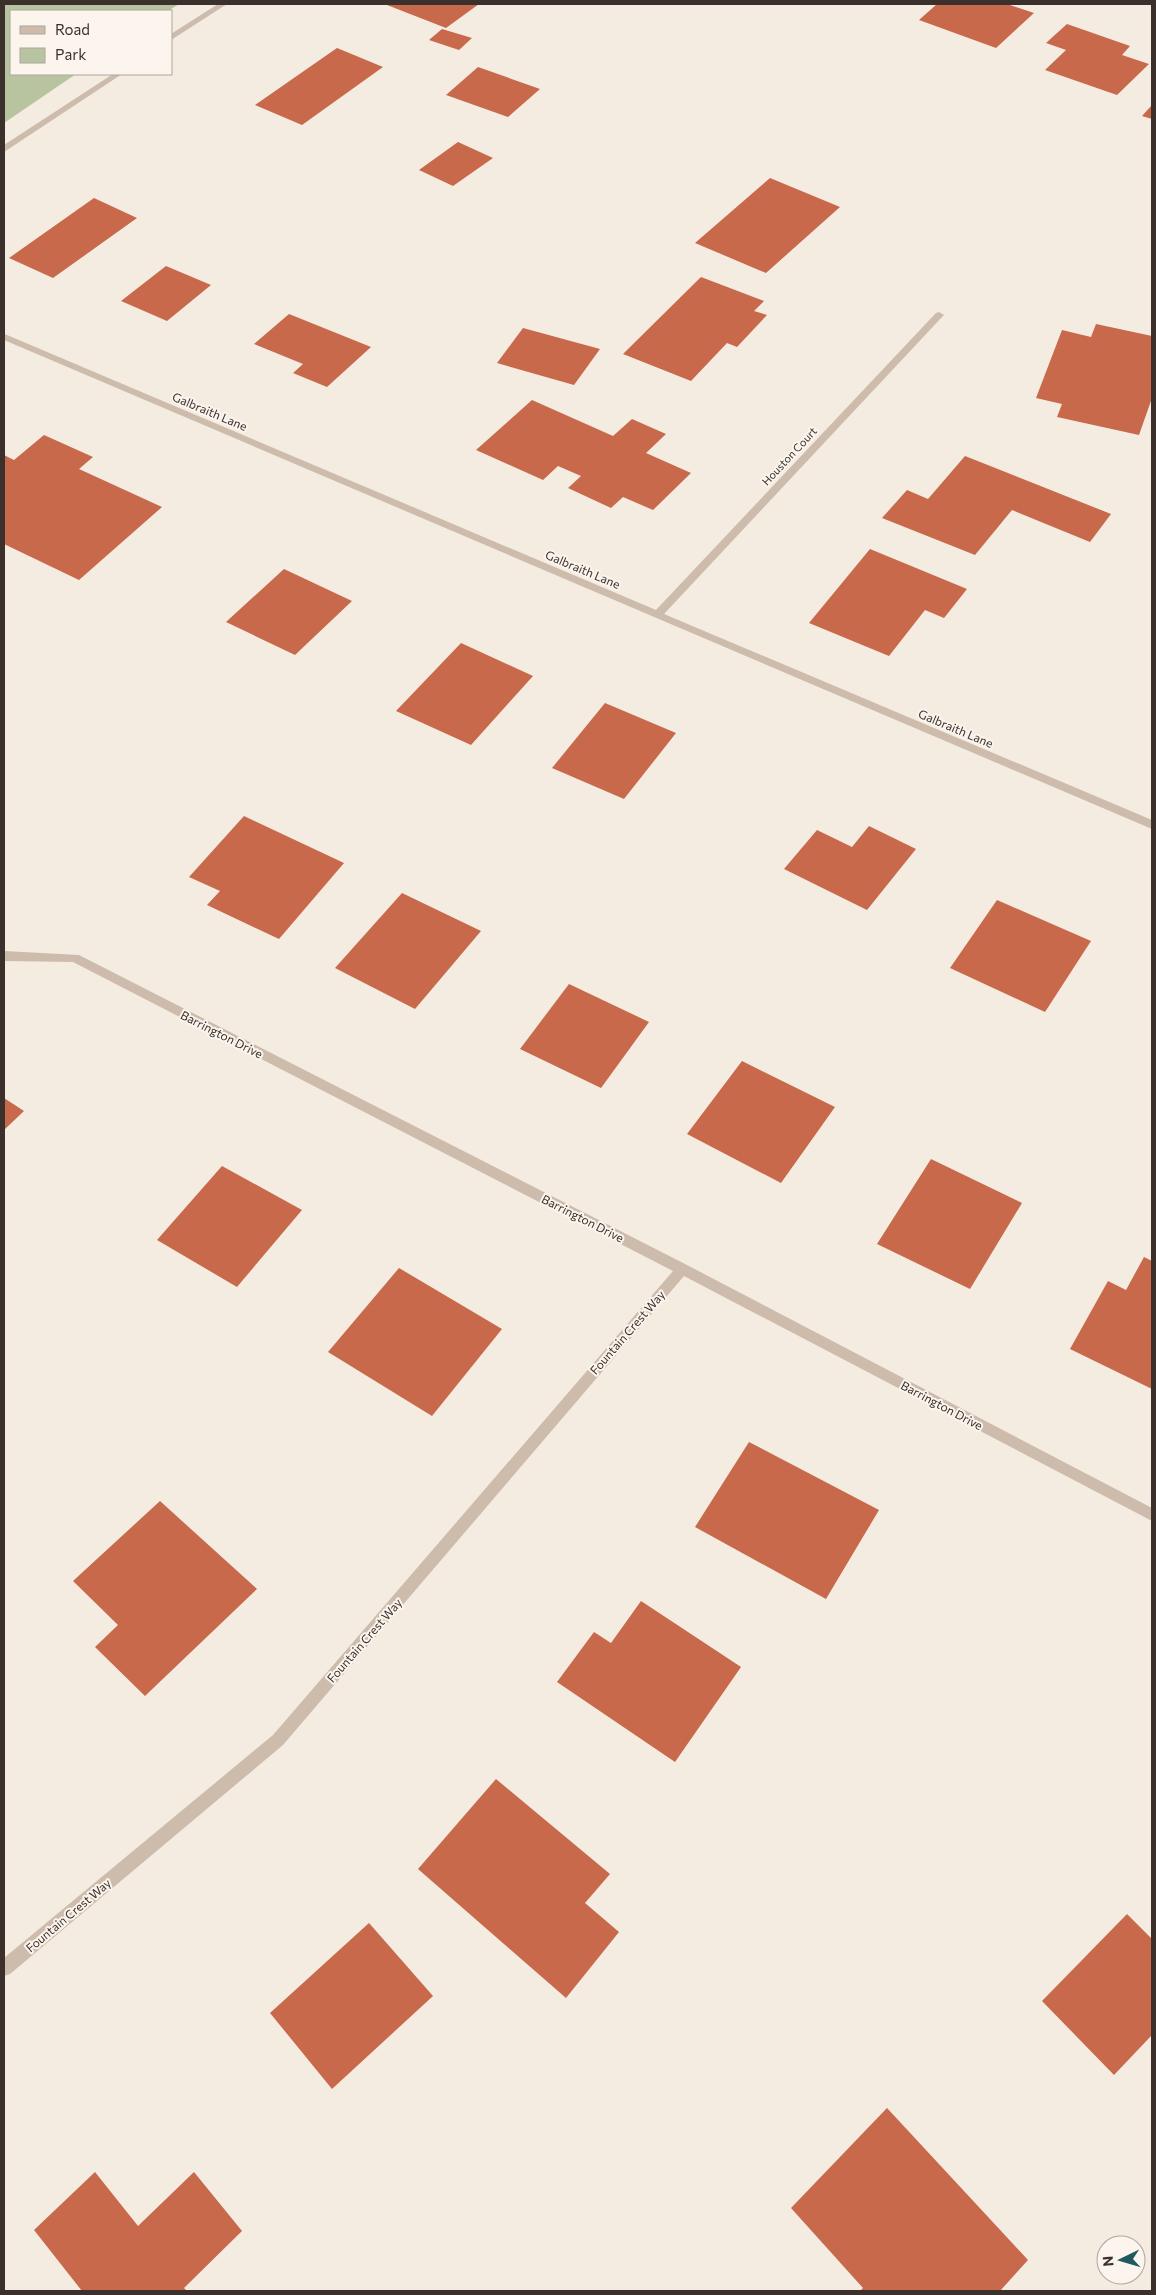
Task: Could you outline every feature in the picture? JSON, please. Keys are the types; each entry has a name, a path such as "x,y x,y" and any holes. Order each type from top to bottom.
{"street":[{"path":"172,37 223,4"},
{"path":"4,150 116,75"},
{"name":"Houston Court","path":"657,615 939,315"},
{"name":"Galbraith Lane","path":"4,337 1152,825"},
{"name":"Barrington Drive","path":"4,956 75,958 682,1269 1152,1515"},
{"name":"Fountain Crest Way","path":"4,1968 278,1740 682,1269"}],"green space":[{"path":"4,4 179,4 170,10 10,10 10,75 75,75 4,123"}],"building":[{"path":"479,4 446,28 387,5"},
{"path":"937,4 1007,4 1034,13 996,48 919,20"},
{"path":"1067,24 1130,46 1122,55 1149,64 1117,95 1045,70 1066,50 1046,43"},
{"path":"442,29 472,38 459,50 429,40"},
{"path":"337,48 383,67 302,125 255,105"},
{"path":"478,67 540,89 508,117 446,95"},
{"path":"1152,105 1152,119 1142,116"},
{"path":"458,142 493,158 453,186 419,170"},
{"path":"770,178 840,207 766,273 695,243"},
{"path":"94,198 137,218 53,278 9,258"},
{"path":"166,266 211,285 167,321 121,301"},
{"path":"701,277 764,301 754,311 767,315 737,347 727,343 691,381 623,354"},
{"path":"289,314 371,347 327,387 293,373 303,364 254,344"},
{"path":"1096,324 1152,336 1152,398 1139,435 1057,417 1062,404 1036,398 1062,330 1091,337"},
{"path":"523,328 600,349 574,385 497,363"},
{"path":"532,400 613,436 632,419 666,434 646,453 691,473 653,510 623,497 611,508 568,488 581,476 558,466 543,480 476,450"},
{"path":"44,435 93,457 79,469 162,507 79,580 4,544 4,455 14,460"},
{"path":"965,456 1111,514 1090,542 1012,510 975,555 882,518 907,490 928,499"},
{"path":"870,549 967,589 944,618 925,610 889,656 809,623"},
{"path":"284,569 352,601 295,655 226,622"},
{"path":"461,643 533,676 471,745 396,711"},
{"path":"605,703 676,733 624,799 552,768"},
{"path":"244,816 344,863 279,939 207,905 220,891 189,877"},
{"path":"869,826 916,849 867,910 784,869 817,830 852,847"},
{"path":"402,893 481,931 415,1009 335,968"},
{"path":"997,900 1091,941 1045,1012 950,968"},
{"path":"569,984 649,1022 601,1088 520,1049"},
{"path":"742,1061 835,1107 781,1183 687,1134"},
{"path":"4,1098 24,1111 4,1130"},
{"path":"931,1159 1022,1203 970,1289 877,1244"},
{"path":"222,1166 302,1210 237,1287 157,1240"},
{"path":"1144,1257 1152,1261 1152,1389 1070,1349 1108,1281 1126,1290"},
{"path":"399,1268 502,1329 432,1416 328,1352"},
{"path":"749,1442 879,1510 826,1599 695,1527"},
{"path":"160,1501 257,1589 145,1696 95,1647 118,1625 73,1581"},
{"path":"641,1601 741,1667 675,1762 557,1682 594,1632 611,1643"},
{"path":"496,1779 610,1874 585,1903 619,1932 566,1998 418,1869"},
{"path":"1127,1914 1152,1939 1152,2035 1114,2075 1042,2001"},
{"path":"369,1923 433,1996 332,2089 270,2013"},
{"path":"887,2108 1028,2260 1000,2291 860,2291 863,2288 791,2208"},
{"path":"95,2172 138,2226 194,2172 242,2231 184,2288 187,2291 82,2291 34,2230"}]}
